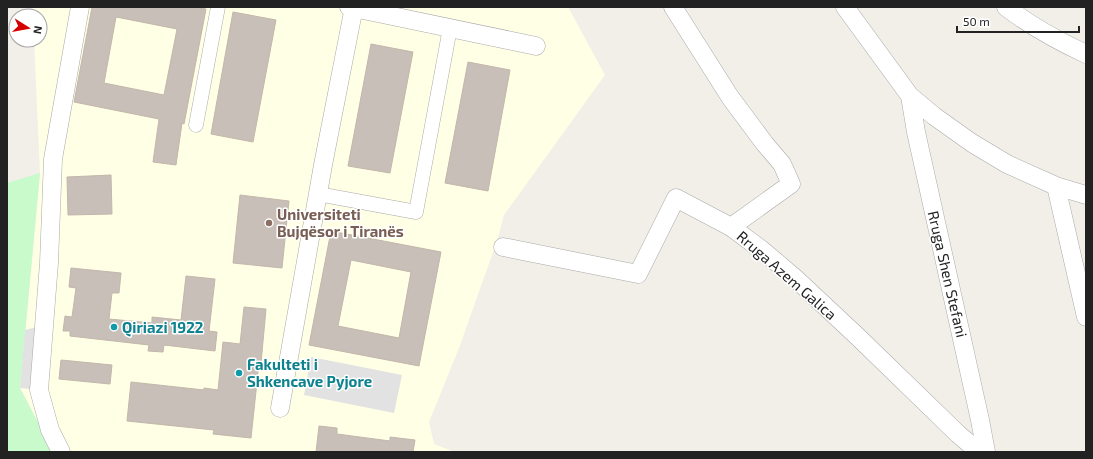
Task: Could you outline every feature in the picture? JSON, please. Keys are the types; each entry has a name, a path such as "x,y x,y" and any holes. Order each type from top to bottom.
{"street":[{"path":"61,452 50,430 39,390 49,263 53,158 80,7"},
{"path":"196,125 218,7"},
{"path":"280,408 352,7 536,46"},
{"path":"673,7 730,97 782,164 791,184 730,227"},
{"path":"845,7 910,96 934,116 972,143 1007,164 1056,186 1086,195"},
{"path":"1006,7 1050,37 1086,54"},
{"path":"318,194 416,212 450,28"},
{"name":"Rruga Shen Stefani","path":"910,96 916,132 986,452"},
{"path":"1056,186 1086,317"},
{"name":"Rruga Azem Galica","path":"503,247 638,274 676,198 730,227 762,250 795,278 958,434 980,452"}],"shaded area":[{"name":"Universiteti Bujqësor i Tiranës","path":"568,7 605,75 504,215 497,241 459,348 429,422 434,444 455,452 53,452 20,388 40,173 34,48 48,48 48,8 33,8"},
{"path":"44,325 39,390 20,388 25,330"},
{"path":"311,357 402,375 394,413 304,395"}],"green space":[{"path":"40,173 20,388 52,449 50,452 7,452 7,183"}],"building":[{"path":"92,7 195,7 206,9 184,124 182,123 176,165 153,162 159,119 74,102","holes":["116,17 177,29 164,95 104,83"]},
{"path":"233,12 276,20 253,142 211,134"},
{"path":"371,44 413,52 390,173 348,166"},
{"path":"468,62 510,70 488,191 445,183"},
{"path":"111,175 112,214 68,215 67,177"},
{"path":"240,195 289,201 282,268 233,263"},
{"path":"331,231 441,252 419,366 309,345","holes":["351,260 411,272 399,338 338,326"]},
{"name":"Qiriazi 1922","path":"71,268 121,273 119,293 112,293 109,319 152,323 152,317 181,320 186,276 215,279 209,331 217,332 215,351 164,345 163,352 148,351 149,345 70,336 70,331 63,331 65,316 72,317 76,288 69,287"},
{"name":"Fakulteti i Shkencave Pyjore","path":"244,307 266,309 261,363 259,363 251,438 213,434 214,430 127,421 131,382 204,390 204,388 218,390 223,342 240,344"},
{"path":"61,360 112,365 110,384 59,379"},
{"path":"319,426 337,428 337,434 390,441 390,437 415,440 413,452 316,452"}],"place":[{"name":"Universiteti Bujqësor i Tiranës","path":"269,223"},
{"name":"Qiriazi 1922","path":"114,327"},
{"name":"Fakulteti i Shkencave Pyjore","path":"239,373"}]}
